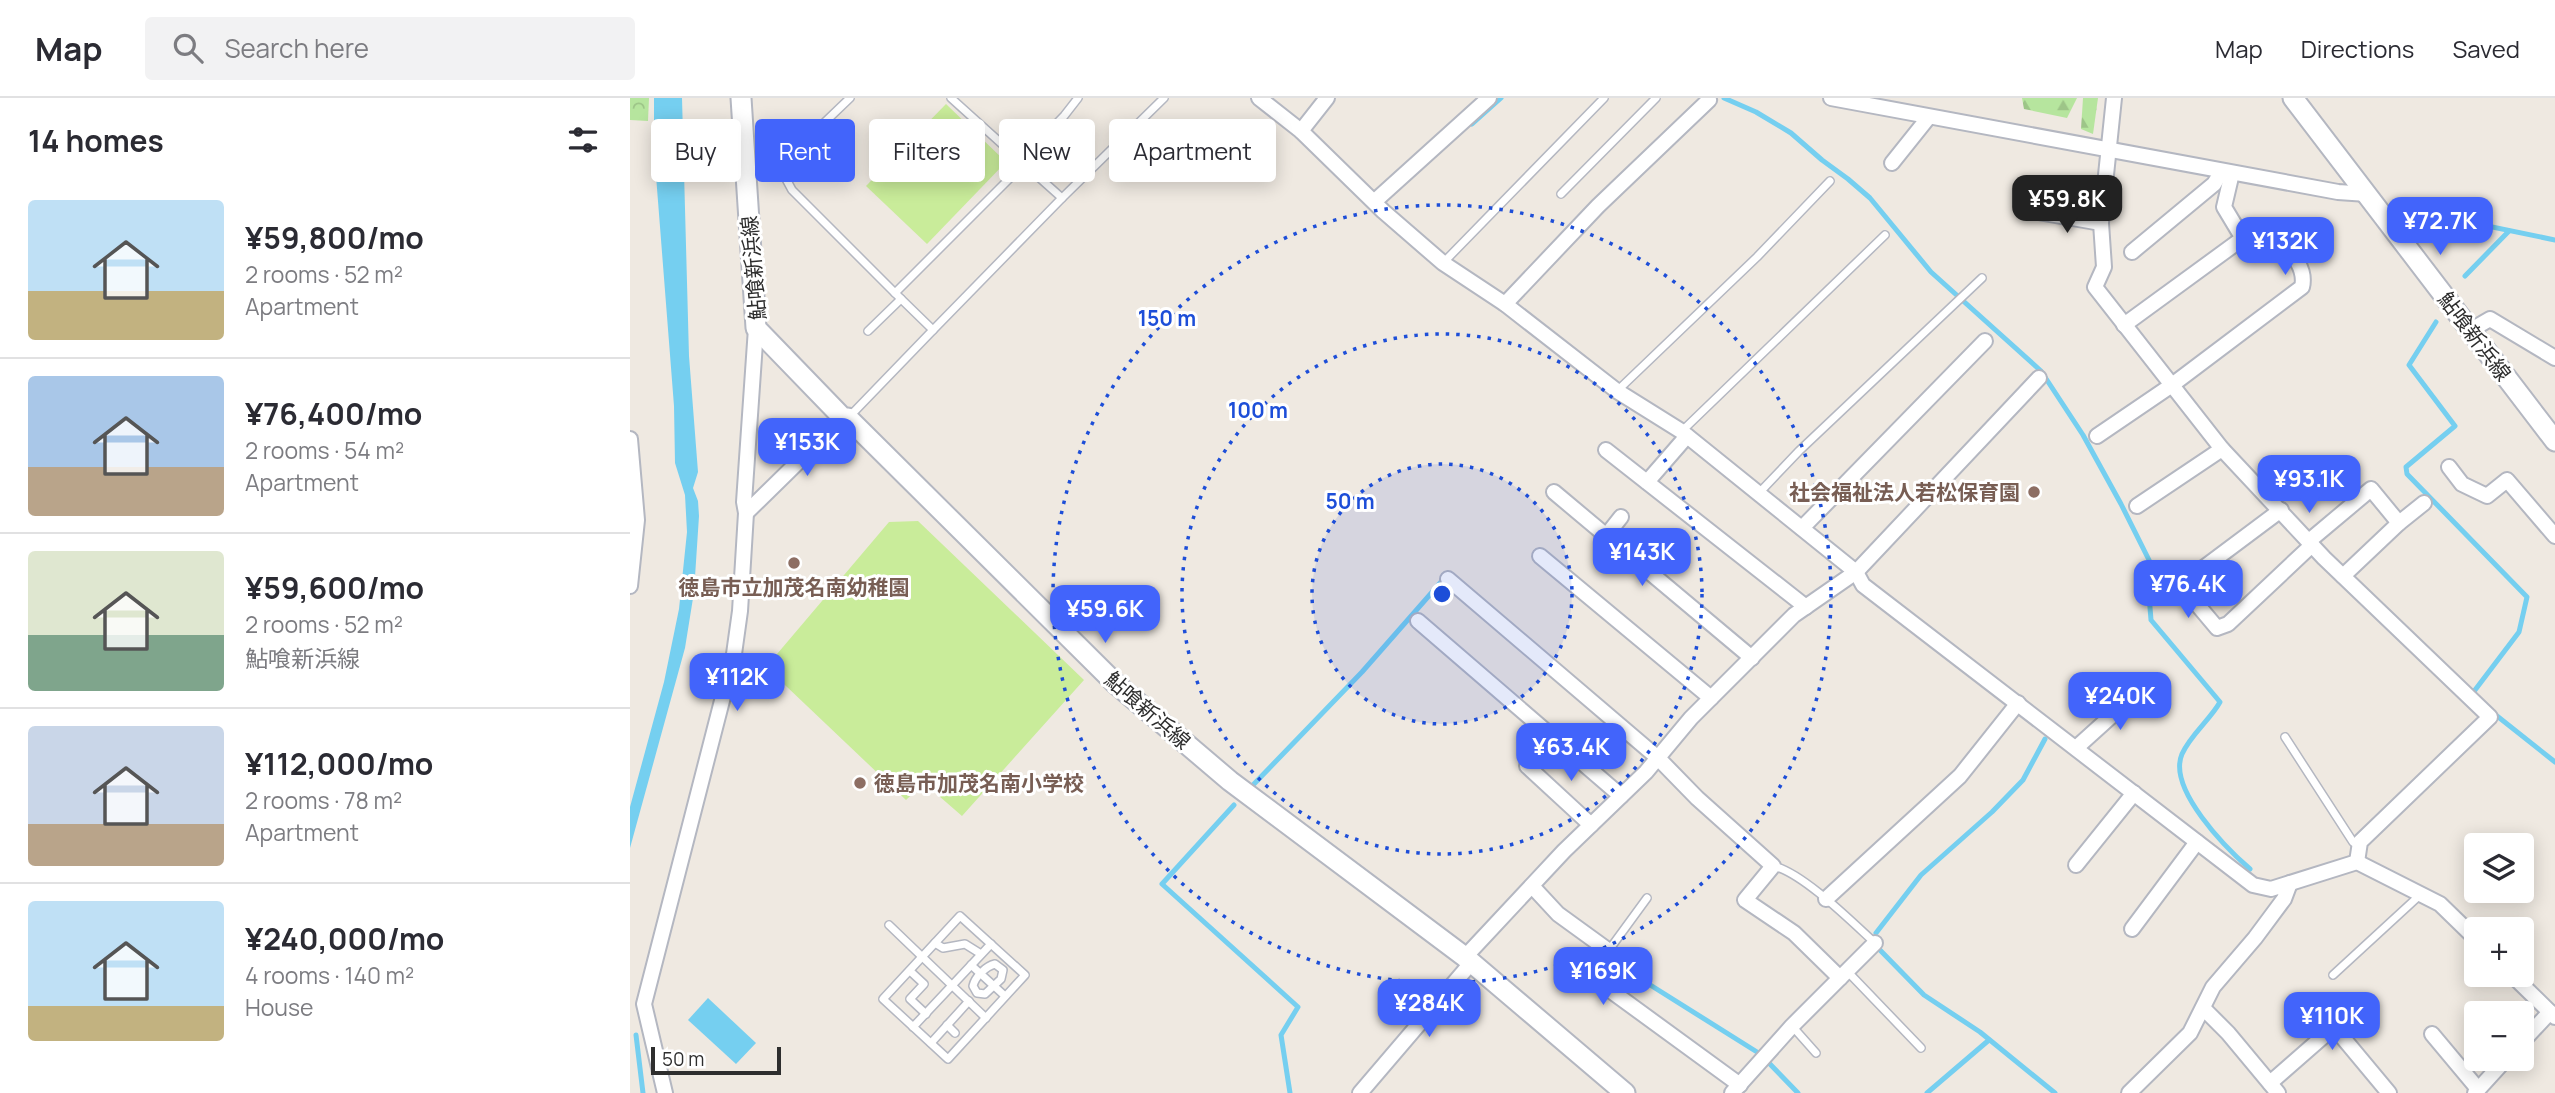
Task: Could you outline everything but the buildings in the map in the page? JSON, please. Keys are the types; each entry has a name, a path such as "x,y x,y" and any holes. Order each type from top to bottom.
{"main road":[{"name":"鮎喰新浜線","path":"741,98 756,328 1116,684 1230,780 1468,960 1625,1093"},
{"name":"鮎喰新浜線","path":"2292,98 2555,441"}],"street":[{"path":"1258,98 1301,131 1392,220 1443,263 1504,304 1617,391 1684,434 1856,572 1863,585 2253,885 2271,889 2357,862 2441,904 2464,927"},
{"path":"1301,131 1327,98"},
{"path":"1375,201 1489,98"},
{"path":"1504,304 1598,206 1709,100 1708,98"},
{"path":"1831,98 1927,118 2338,192 2367,194"},
{"path":"2114,98 2101,223 2104,267 2095,287 2222,449 2343,576 2490,717 2360,842 2357,862"},
{"path":"1892,163 1927,118"},
{"path":"2097,436 2172,385 2302,287 2304,279 2298,263 2277,236 2238,232 2224,207 2227,172"},
{"path":"2132,252 2227,172"},
{"path":"2038,212 2101,223"},
{"path":"2124,325 2249,233"},
{"path":"2471,330 2490,319 2555,358"},
{"path":"665,1093 637,1003 734,654 747,513 744,502 756,328"},
{"path":"1802,528 1984,341"},
{"path":"1360,1093 1532,886 1658,758 1690,718 1794,615 1856,572 2039,378"},
{"path":"747,513 846,418"},
{"path":"1647,482 1684,434"},
{"path":"630,439 637,520 630,586"},
{"path":"2137,506 2222,449"},
{"path":"1606,450 1806,607"},
{"path":"2448,467 2460,486 2487,496 2507,480 2555,536"},
{"path":"2281,510 2186,581 2185,590 2217,628 2228,624 2371,489 2399,523"},
{"path":"1554,492 1582,506 1606,536 1752,658"},
{"path":"2343,576 2424,503"},
{"path":"1606,536 1621,517"},
{"path":"1540,556 1711,698"},
{"path":"1448,579 1658,758 1697,798 1773,866 1745,900 1794,933 1844,975"},
{"path":"1418,621 1621,796"},
{"path":"2076,748 2139,691"},
{"path":"1826,899 1960,776 2018,703"},
{"path":"1527,766 1591,825"},
{"path":"2076,865 2134,793"},
{"path":"2132,929 2197,842"},
{"path":"2129,1093 2190,1033 2213,987 2256,938 2284,899 2290,883"},
{"path":"1532,886 1558,914 1609,951 1592,977 1736,1089 1792,1026 1875,943"},
{"path":"2525,987 2553,1014 2534,1031"},
{"path":"2203,1008 2228,1033 2274,1088 2334,1027 2389,1093"},
{"path":"2432,1034 2477,1091 2495,1071"}],"lane":[{"path":"850,98 779,166 792,190 933,330"},
{"path":"951,98 999,141"},
{"path":"1062,119 1078,98"},
{"path":"846,418 1164,98"},
{"path":"1443,263 1604,98"},
{"path":"1561,194 1656,98"},
{"path":"1617,391 1757,257 1830,181"},
{"path":"868,331 1004,182"},
{"path":"1045,182 1062,198"},
{"path":"1684,434 1885,235"},
{"path":"1759,494 1798,451 1982,278"},
{"path":"2285,737 2353,842 2359,846"},
{"path":"1773,866 1782,868 1826,899 1875,943"},
{"path":"2333,975 2421,894"},
{"path":"1609,951 1647,898"},
{"path":"960,916 1025,975 948,1059 883,999 922,957 960,916"},
{"path":"889,925 986,1018"},
{"path":"935,943 943,948 965,944 981,954"},
{"path":"913,1027 991,944"},
{"path":"971,965 1005,996"},
{"path":"990,965 1000,966 1003,975 994,986 985,994 977,993 973,986 990,965"},
{"path":"910,971 924,984 910,999 926,1014"},
{"path":"1844,975 1921,1048"},
{"path":"931,1043 969,1001"},
{"path":"947,1025 955,1033"},
{"path":"1792,1026 1816,1053"}],"green space":[{"path":"630,98 649,98 648,121 630,120"},
{"path":"2022,98 2077,98 2067,118 2024,109"},
{"path":"2083,98 2098,98 2093,134 2081,129"},
{"path":"946,104 962,119 931,119"},
{"path":"985,142 999,155 999,169 927,244 866,186 870,182 985,182"},
{"path":"918,521 1084,680 962,816 924,783 906,800 766,667 889,522"}],"water":[{"path":"654,98 682,98 683,119 654,119"},
{"path":"656,182 684,182 689,356 698,472 693,488 698,501 699,516 694,592 685,648 630,848 630,807 664,682 679,609 687,532 685,495 675,463 674,406"},
{"path":"708,998 756,1043 736,1064 688,1020"}],"waterway":[{"path":"1472,124 1501,98"},
{"path":"1724,98 1756,112 1791,133 1848,179 1870,198 1931,272 2041,371 2083,435 2153,568 2149,595 2151,620 2220,702 2186,747 2180,768 2183,784 2202,817 2250,869"},
{"path":"2405,209 2555,240"},
{"path":"2465,276 2509,231"},
{"path":"2436,322 2409,365 2455,426 2406,467 2407,474 2527,597 2519,632 2472,694 2474,696"},
{"path":"1253,785 1362,672 1441,582"},
{"path":"2492,712 2555,762"},
{"path":"1876,933 1921,875 1992,812 2023,780 2045,739"},
{"path":"1234,805 1162,884 1298,1007 1281,1035 1290,1093"},
{"path":"1878,948 1924,995 1980,1032 2055,1093"},
{"path":"1612,961 1757,1052"},
{"path":"636,1035 643,1093"},
{"path":"1927,1093 1989,1040"},
{"path":"1767,1061 1798,1093"}],"place":[{"name":"社会福祉法人若松保育園","path":"2034,492"},
{"name":"徳島市立加茂名南幼稚園","path":"794,563"},
{"name":"徳島市加茂名南小学校","path":"860,783"}]}
